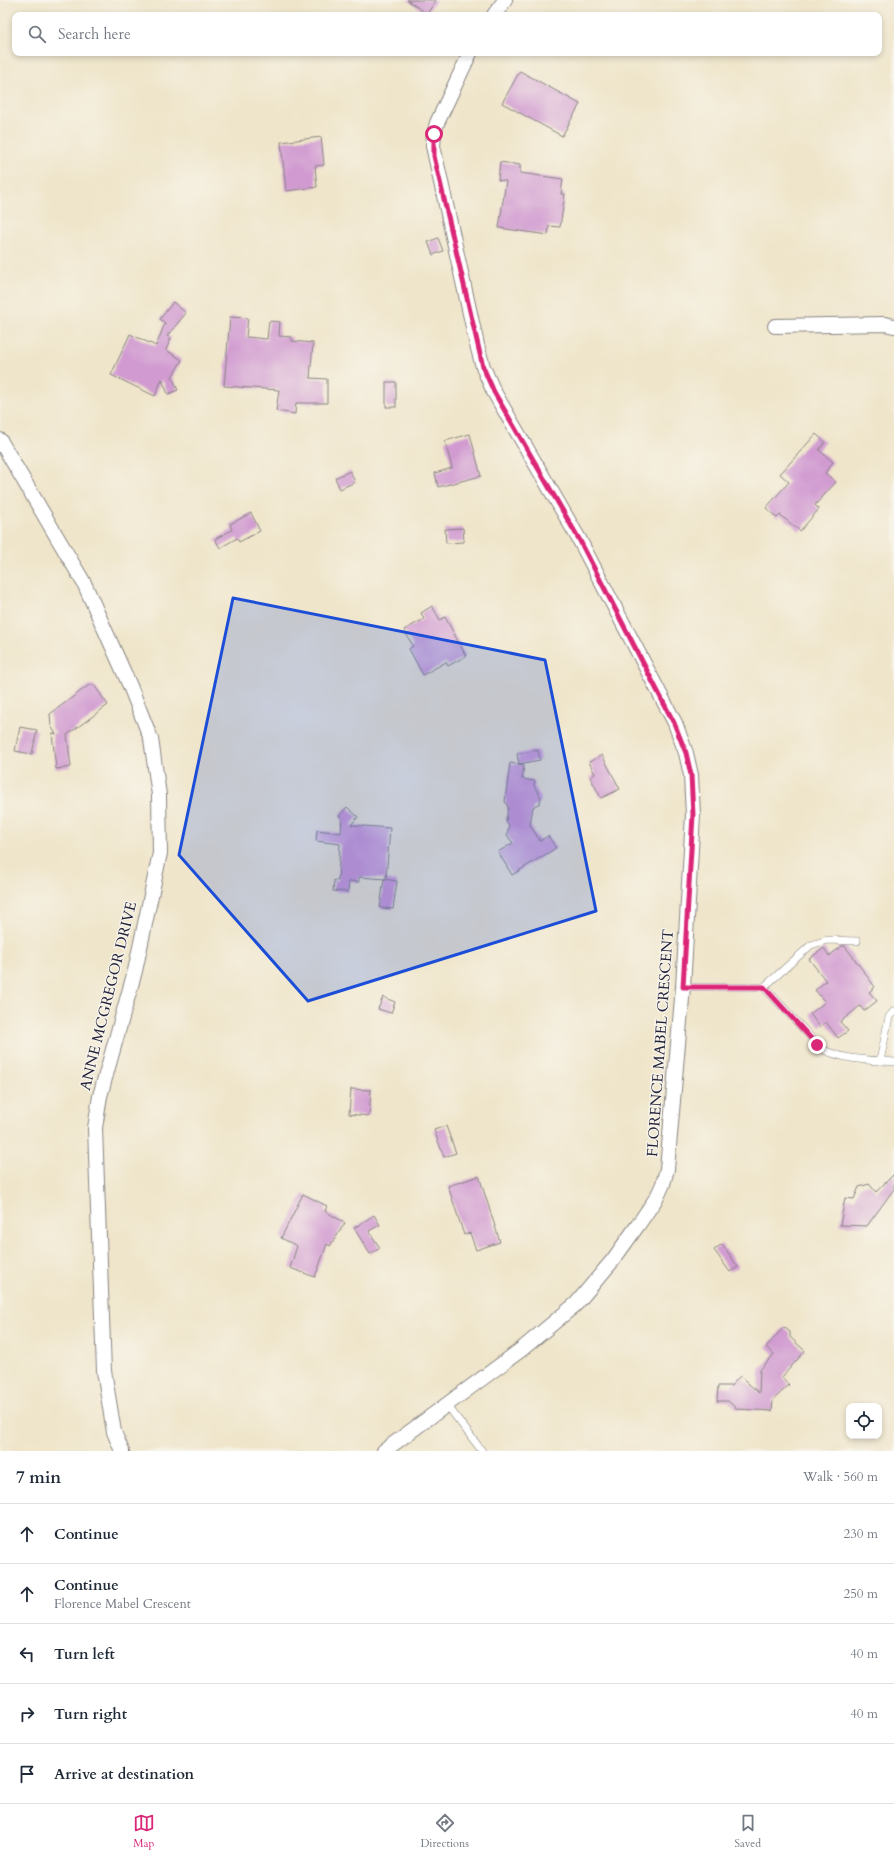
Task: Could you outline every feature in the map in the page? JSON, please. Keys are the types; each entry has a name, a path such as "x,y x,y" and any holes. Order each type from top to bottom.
{"street":[{"path":"496,12 505,0"},
{"name":"FLORENCE MABEL CRESCENT","path":"384,1451 522,1349 576,1304 613,1260 657,1197 668,1170 683,987 693,815 691,775 686,753 674,723 579,539 494,392 483,367 436,163 433,146 434,134 469,56"},
{"path":"775,326 885,324 894,326"},
{"name":"ANNE MCGREGOR DRIVE","path":"0,440 87,589 152,740 159,795 160,853 135,971 100,1096 95,1128 104,1372 114,1432 122,1451"}],"lane":[{"path":"683,987 764,987 811,945 827,940 857,941"},
{"path":"764,987 822,1049 829,1053 894,1062"},
{"path":"880,1061 889,1017 894,1011"},
{"path":"447,1405 482,1451"}],"highlighted area":[{"path":"233,598 545,660 596,911 308,1001 179,855"}],"building":[{"path":"407,0 436,0 428,12 424,12"},
{"path":"520,71 580,104 562,136 502,103"},
{"path":"321,137 324,165 315,166 317,187 286,191 281,142"},
{"path":"500,162 520,165 520,173 563,179 561,194 565,194 560,227 549,226 548,235 499,228 506,181 498,180"},
{"path":"438,238 443,251 433,255 428,242"},
{"path":"173,302 186,313 167,336 171,338 166,350 182,360 172,377 178,390 168,394 162,379 155,396 111,375 130,334 156,346 165,323 160,319"},
{"path":"230,317 248,318 246,337 267,339 269,321 280,322 279,336 292,337 292,341 313,343 310,378 327,379 327,403 296,403 295,414 276,411 279,390 224,386"},
{"path":"386,382 396,382 396,407 386,407"},
{"path":"470,434 481,476 438,487 435,473 452,468 445,441"},
{"path":"816,434 825,442 819,450 833,462 825,473 836,482 815,505 819,509 800,531 780,515 777,518 766,508 789,482 780,474"},
{"path":"350,471 355,482 340,489 335,478"},
{"path":"251,513 260,531 239,542 237,538 220,548 215,539 232,530 230,524"},
{"path":"463,528 464,542 446,543 445,529"},
{"path":"432,606 440,620 445,617 466,656 448,666 446,662 423,675 409,649 413,646 404,630 424,619 421,613"},
{"path":"89,685 94,685 108,705 67,735 71,767 56,769 52,733 56,734 51,726 50,714"},
{"path":"20,727 37,730 32,754 15,751"},
{"path":"538,750 540,760 519,764 517,754"},
{"path":"602,755 620,789 601,798 590,777 595,774 589,762"},
{"path":"510,763 524,765 522,779 535,781 534,786 541,797 540,803 533,807 530,825 540,841 548,836 556,848 512,875 498,852 513,843 507,835 509,825 506,821 508,807 505,801"},
{"path":"347,807 358,817 351,825 390,828 386,879 359,877 359,882 349,881 348,892 333,891 334,880 338,881 340,844 316,841 317,830 341,833 342,818 339,816"},
{"path":"384,879 397,881 393,909 380,908"},
{"path":"842,946 845,946 875,987 869,992 877,1001 864,1011 860,1006 840,1022 848,1031 838,1038 826,1022 820,1027 810,1014 825,1002 815,990 826,981 809,959 824,948 829,956"},
{"path":"383,997 395,1002 391,1013 378,1009"},
{"path":"351,1089 371,1090 369,1116 349,1114"},
{"path":"446,1126 456,1153 444,1157 434,1130"},
{"path":"894,1174 894,1189 867,1226 840,1225 845,1198 854,1199 859,1187 869,1184 876,1192"},
{"path":"479,1176 500,1242 476,1250 470,1233 464,1235 448,1186"},
{"path":"303,1194 327,1206 325,1211 345,1223 330,1246 327,1244 315,1277 290,1268 297,1246 281,1238"},
{"path":"374,1215 380,1225 369,1231 380,1248 370,1254 354,1228"},
{"path":"722,1244 738,1267 730,1272 714,1250"},
{"path":"784,1327 790,1332 790,1337 805,1351 782,1377 789,1385 773,1400 772,1411 737,1409 728,1401 717,1401 718,1386 731,1386 740,1376 759,1393 760,1370 774,1354 766,1347"}],"route":[{"path":"434,134 434,156 483,367 494,392 579,539 674,723 686,753 691,775 693,815 683,987 764,987 817,1045"}]}
